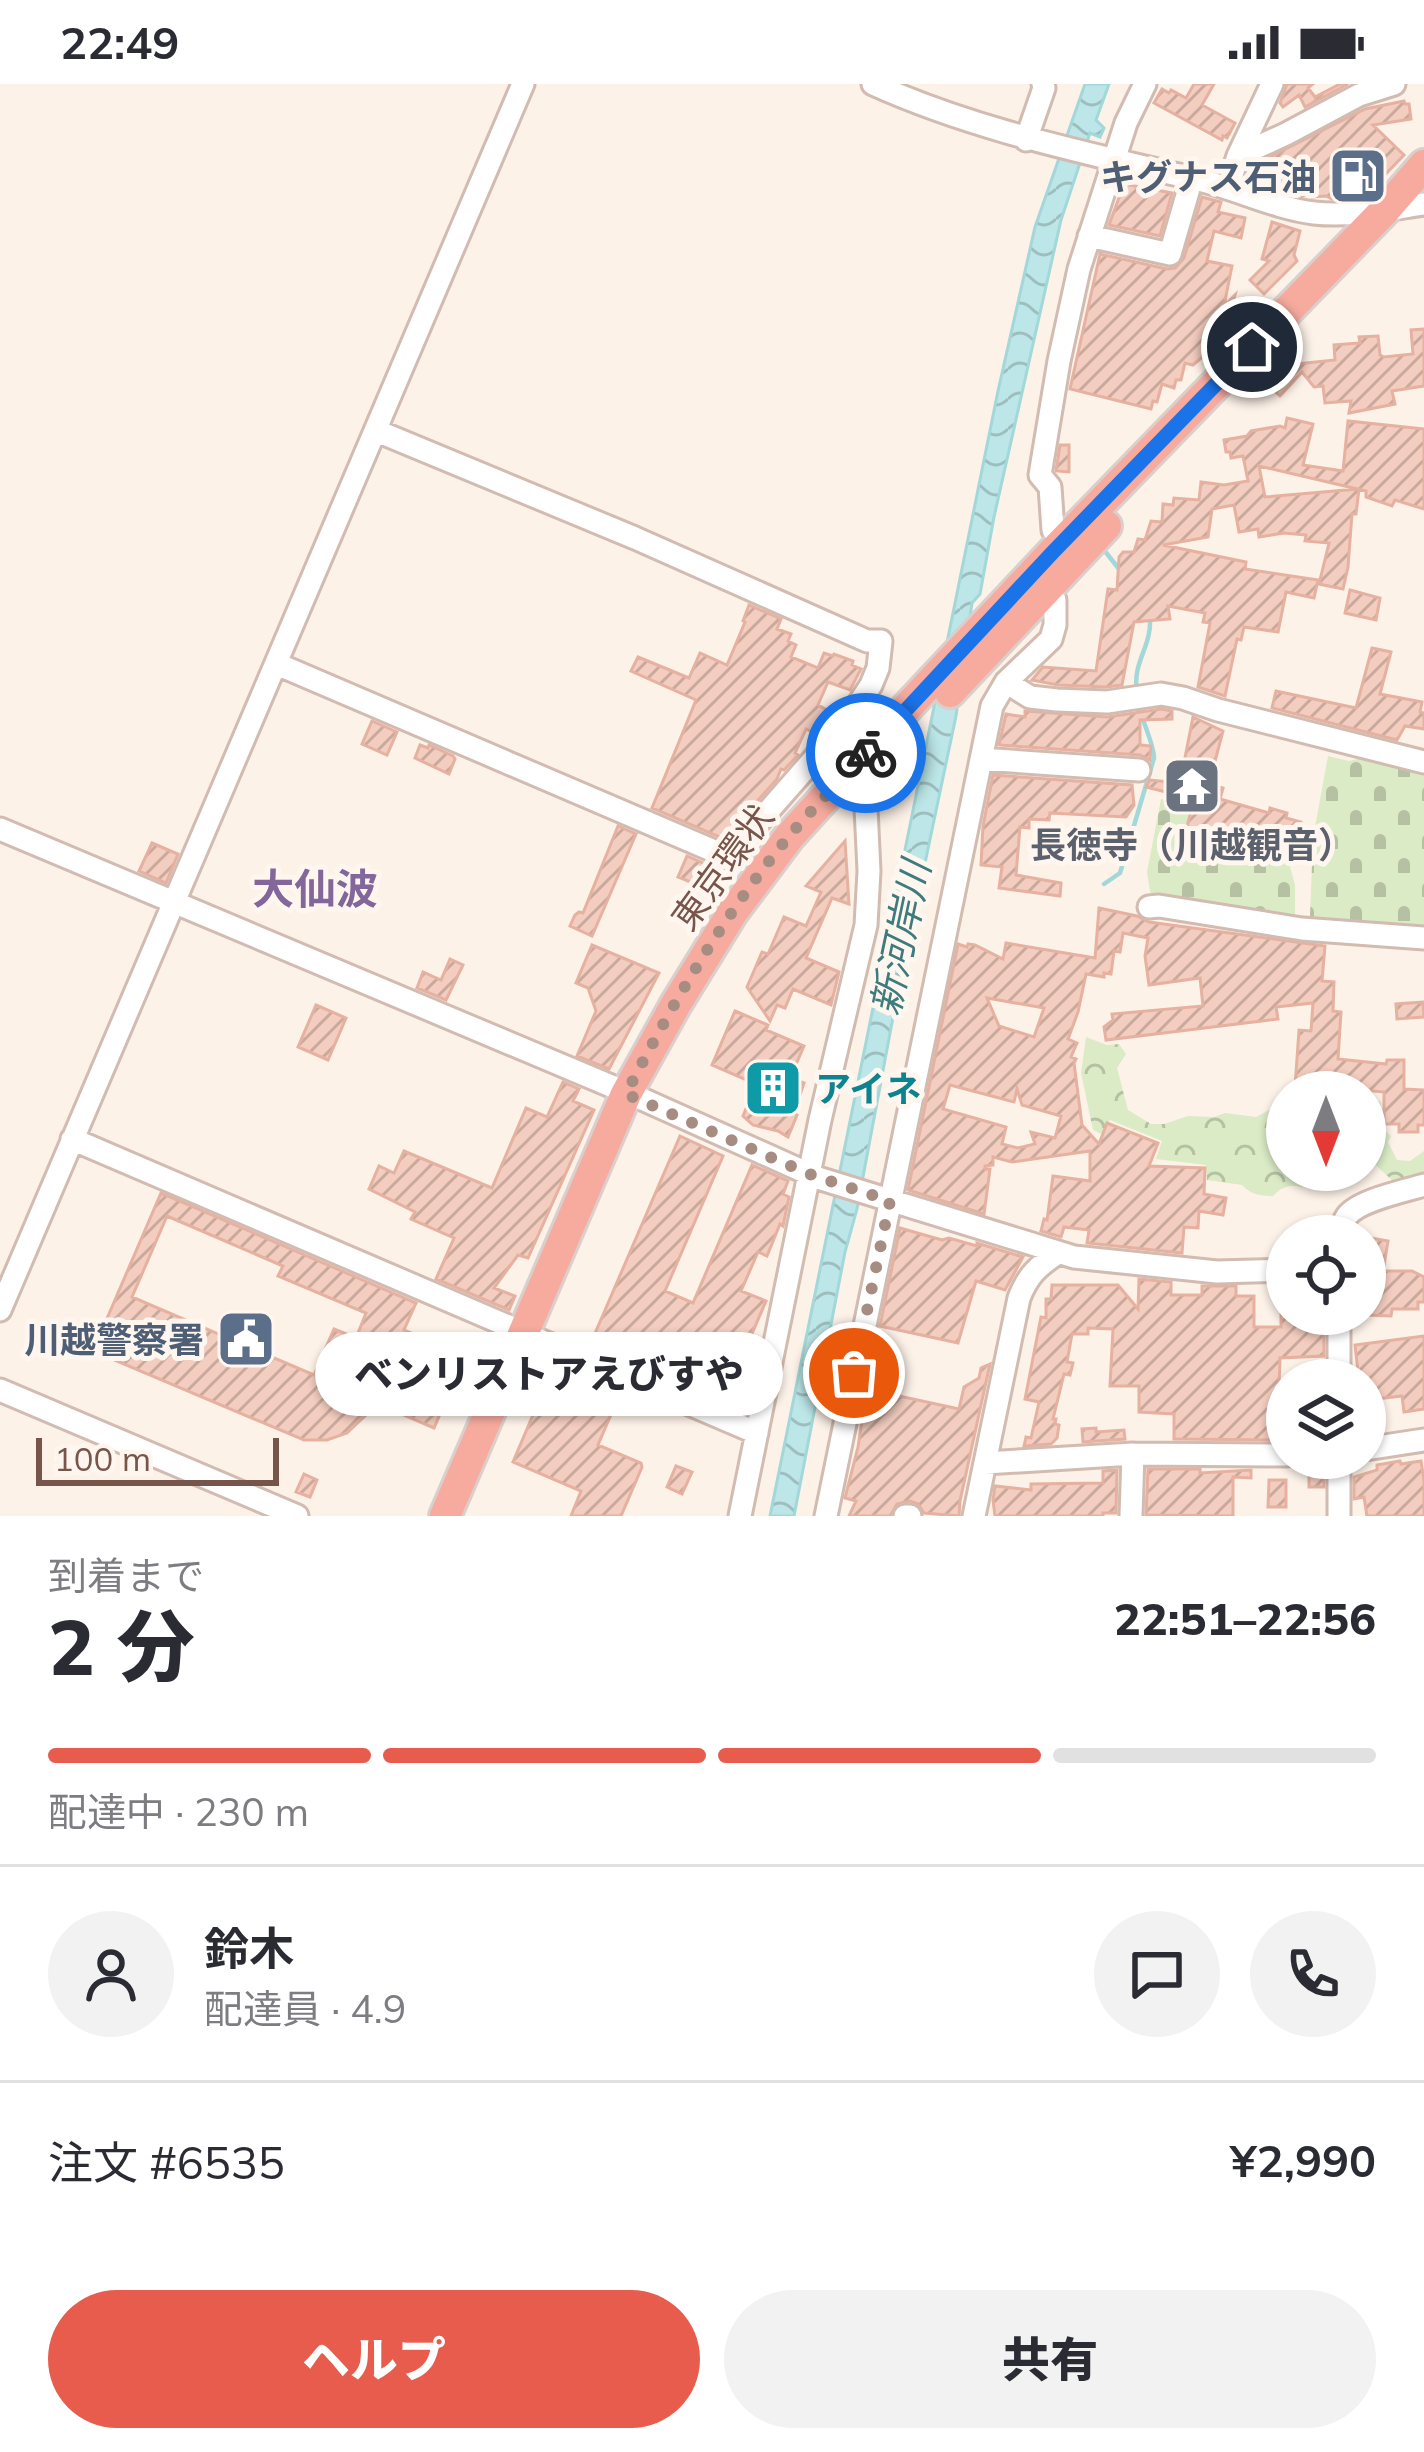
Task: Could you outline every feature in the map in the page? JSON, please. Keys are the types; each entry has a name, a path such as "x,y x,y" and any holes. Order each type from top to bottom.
{"highway":[{"name":"東京環状","path":"634,1096 716,967 860,786 1318,304 1409,202 1424,165"},
{"name":"東京環状","path":"445,1516 593,1205 634,1096 676,1004 732,913 789,837 1030,577 1409,202"},
{"name":"東京環状","path":"465,1516 530,1336"}],"street":[{"path":"0,1310 523,84"},
{"path":"873,84 922,106 1029,140 1228,187 1297,210 1320,213 1409,202"},
{"path":"1029,140 1043,84"},
{"path":"1053,530 1050,488 1039,478 1072,298 1112,159 1144,84"},
{"path":"1228,187 1272,84"},
{"path":"1238,156 1359,95 1394,84"},
{"path":"1090,236 1170,254 1192,178"},
{"path":"277,664 728,856 848,720 878,668 881,641 867,640 377,431"},
{"path":"826,1516 886,1200 941,961 992,706 1006,682 1051,639 1054,600"},
{"path":"1006,682 1030,697 1058,700 1107,702 1161,694 1183,698 1424,762"},
{"path":"980,759 1139,770"},
{"path":"740,1516 866,925 869,871 866,808 860,786"},
{"path":"0,829 814,1176 1058,1253 1217,1272 1266,1271"},
{"path":"1149,907 1302,929 1424,938"},
{"path":"72,1139 757,1433"},
{"path":"1348,1215 1371,1202 1424,1186"},
{"path":"974,1516 1019,1298 1035,1268 1058,1253"},
{"path":"0,1390 297,1516"},
{"path":"1386,1446 1424,1440"},
{"path":"985,1463 1133,1454 1266,1455"},
{"path":"1131,1516 1133,1454"},
{"path":"1339,1479 1339,1516"}],"green space":[{"path":"1374,755 1424,769 1424,931 1316,924 1310,916 1313,838 1328,756 1349,761"},
{"path":"1161,799 1191,806 1186,836 1289,863 1295,885 1295,922 1151,898 1147,872"},
{"path":"1086,1037 1119,1044 1126,1054 1117,1068 1128,1110 1151,1124 1225,1113 1256,1117 1266,1112 1266,1191 1279,1191 1273,1196 1256,1194 1242,1185 1207,1180 1206,1165 1156,1159 1162,1141 1110,1120 1101,1134 1093,1130 1081,1073"},
{"path":"1386,1131 1397,1160 1410,1161 1424,1151 1424,1176 1396,1184 1386,1175"}],"water":[{"name":"新河岸川","path":"1085,84 1109,84 1096,120 1104,128 1100,137 1090,133 1061,220 980,594 972,603 956,716 794,1516 770,1516 998,391 1035,227"}],"building":[{"path":"1194,84 1214,84 1202,105 1235,123 1227,138 1222,140 1154,103 1162,89 1186,98"},
{"path":"1287,84 1313,84 1308,88 1315,97 1348,84 1305,107 1299,95 1283,107 1280,103"},
{"path":"1404,101 1411,119 1373,125 1404,155 1379,181 1369,172 1354,194 1332,199 1275,189 1273,184 1260,184 1250,167 1365,109"},
{"path":"1124,184 1172,193 1160,236 1109,225"},
{"path":"1202,197 1221,202 1218,212 1245,218 1241,238 1214,231 1207,261 1232,266 1224,306 1235,295 1225,332 1212,328 1206,354 1193,365 1185,363 1174,388 1162,384 1151,409 1070,389 1100,254 1175,268 1184,258"},
{"path":"1272,222 1300,231 1297,261 1264,294 1250,280 1269,261 1262,259"},
{"path":"1424,329 1424,386 1392,391 1395,404 1349,413 1351,401 1325,403 1323,386 1314,387 1302,372 1280,396 1267,384 1294,354 1296,364 1335,360 1334,345 1360,343 1359,337 1378,336 1384,357 1413,354 1411,330"},
{"path":"1287,418 1313,424 1303,465 1343,471 1348,421 1424,429 1424,509 1395,500 1392,506 1366,497 1366,491 1359,489 1343,589 1319,584 1329,543 1284,533 1259,537 1258,529 1239,532 1234,505 1212,509 1208,537 1163,545 1246,562 1245,569 1318,580 1314,598 1286,592 1278,632 1244,627 1225,696 1198,687 1210,623 1203,622 1205,613 1168,606 1170,619 1134,622 1122,685 1032,680 1043,667 1096,671 1108,589 1117,590 1119,557 1134,552 1138,539 1145,540 1151,521 1162,522 1163,504 1173,505 1174,498 1199,500 1201,482 1248,481 1243,456 1231,458 1224,440 1251,431 1285,428","holes":["1259,466 1358,489 1265,497"]},
{"path":"1060,445 1069,445 1069,472 1056,471"},
{"path":"1350,590 1380,598 1376,620 1345,613"},
{"path":"749,605 781,619 777,629 791,634 788,641 796,645 791,657 818,668 824,653 834,654 861,669 850,690 828,682 818,705 827,710 818,732 806,729 798,755 724,839 652,808 696,700 631,671 638,657 689,678 700,653 727,665"},
{"path":"1372,648 1391,652 1380,694 1422,702 1424,729 1405,726 1397,740 1272,708 1276,691 1356,708"},
{"path":"1172,711 1172,719 1140,720 1140,745 1151,746 1150,760 1140,755 999,745 1006,714 1107,717"},
{"name":"長徳寺（川越観音）","path":"1193,717 1223,731 1209,784 1223,788 1220,799 1269,813 1270,808 1301,822 1292,858 1186,831 1194,799 1146,787 1150,780 1180,783"},
{"path":"372,721 397,732 387,755 362,744"},
{"path":"420,745 453,756 449,774 415,758"},
{"path":"993,775 1132,785 1134,805 1126,817 1050,813 1049,820 1029,819 1029,828 1020,827 1016,875 1061,883 1060,896 999,888 1002,867 981,865"},
{"path":"618,826 636,834 592,936 570,926 575,915 583,913"},
{"path":"845,841 849,904 832,898 806,958 839,972 831,1005 793,989 785,1008 777,1005 770,1021 747,987 784,917 806,926 821,892 806,886"},
{"path":"152,843 178,854 166,883 139,871"},
{"path":"687,856 719,870 710,890 678,877"},
{"path":"1099,908 1149,922 1325,946 1322,981 1334,982 1333,1011 1341,1012 1338,1059 1386,1064 1387,1060 1404,1060 1404,1089 1424,1090 1424,1125 1418,1125 1418,1132 1399,1132 1399,1124 1386,1124 1386,1071 1296,1071 1299,1030 1311,1031 1313,1003 1276,1007 1278,1019 1106,1040 1104,1027 1113,1020 1112,1014 1203,1006 1200,978 1149,985 1148,938 1123,933 1111,974 1086,974 1068,1039 1077,1043 1071,1057 1076,1059 1082,1125 1099,1144 1107,1123 1158,1143 1149,1166 1205,1168 1204,1194 1226,1198 1223,1215 1199,1211 1198,1228 1184,1227 1182,1253 1087,1243 1089,1230 1064,1227 1061,1237 1041,1231 1053,1176 1090,1181 1090,1151 1012,1162 993,1157 993,1165 985,1166 990,1169 984,1214 908,1190 958,944 975,945 1003,959 1006,943 1095,958","holes":["987,998 1044,1008 1034,1037 999,1026","950,1085 1014,1102 1017,1089 1022,1105 1061,1116 1055,1138 1031,1132 1035,1144 1018,1148 1002,1144 1006,1127 943,1109"]},
{"path":"592,945 659,973 609,1069 577,1056 596,1011 588,988 576,983"},
{"path":"450,959 463,965 446,1000 417,988 423,972 441,980"},
{"path":"1423,1002 1424,1017 1397,1019 1396,1004"},
{"path":"316,1005 346,1018 328,1060 298,1047"},
{"path":"735,1011 804,1046 790,1078 804,1083 788,1137 753,1125 743,1116 756,1084 712,1065"},
{"path":"563,1082 579,1089 573,1101 594,1110 528,1258 518,1255 494,1288 515,1296 509,1310 436,1279 454,1238 411,1219 415,1212 369,1189 379,1166 394,1173 404,1151 492,1188 526,1108 547,1117"},
{"path":"680,1136 723,1156 665,1291 693,1303 752,1165 788,1181 783,1226 780,1224 767,1256 758,1252 741,1291 766,1301 736,1371 753,1378 740,1406 590,1345"},
{"path":"161,1193 416,1303 404,1330 475,1360 454,1409 444,1405 434,1428 399,1413 403,1403 378,1393 368,1413 347,1433 327,1440 304,1440 93,1351","holes":["167,1216 283,1266 278,1276 366,1313 356,1338 334,1329 314,1375 132,1297"]},
{"path":"900,1228 1023,1257 1005,1290 976,1281 958,1343 880,1326"},
{"path":"1386,1271 1412,1271 1424,1277 1424,1302 1418,1302 1418,1309 1392,1309 1391,1316 1386,1316"},
{"path":"1139,1279 1171,1282 1171,1295 1202,1295 1202,1286 1236,1286 1236,1296 1254,1296 1254,1327 1266,1327 1266,1335 1324,1335 1324,1356 1266,1359 1266,1440 1174,1439 1174,1414 1139,1412 1139,1386 1110,1386 1113,1329 1088,1328 1088,1334 1072,1334 1067,1362 1073,1363 1070,1375 1064,1374 1053,1419 1059,1425 1057,1438 1051,1444 1024,1446 1026,1437 1031,1438 1039,1402 1025,1399 1052,1285 1118,1285 1138,1309"},
{"path":"1424,1336 1424,1409 1404,1412 1402,1396 1386,1398 1386,1359 1357,1359 1355,1345"},
{"path":"555,1363 621,1391 598,1445 641,1463 621,1516 571,1516 581,1491 513,1462"},
{"path":"990,1364 959,1516 924,1513 910,1501 897,1504 890,1516 849,1516 856,1501 845,1498 867,1389 959,1409 964,1387"},
{"path":"1096,1428 1096,1432 1124,1430 1125,1439 1083,1442 1082,1429"},
{"path":"1421,1461 1424,1516 1367,1516 1364,1497 1354,1499 1354,1479 1386,1479 1386,1463"},
{"path":"676,1466 692,1472 682,1494 667,1487"},
{"path":"1148,1469 1251,1470 1251,1478 1233,1477 1233,1516 1146,1515"},
{"path":"1117,1470 1116,1513 995,1516 995,1486 1031,1490 1031,1484 1103,1483 1103,1471"},
{"path":"304,1474 317,1480 310,1497 296,1492"},
{"path":"1309,1479 1324,1479 1324,1487 1309,1487"},
{"path":"1269,1480 1286,1480 1286,1507 1268,1507"}],"waterway":[{"path":"1104,550 1119,569"},
{"path":"1137,692 1150,617"},
{"path":"1104,884 1120,873 1154,758 1139,705"}],"way so far":[{"path":"854,1373 890,1201 809,1174 626,1094 732,913 789,837 866,753"}],"place":[{"name":"キグナス石油","path":"1358,176"},
{"name":"長徳寺（川越観音）","path":"1192,786"},
{"name":"アイネ","path":"773,1088"},
{"name":"川越警察署","path":"246,1339"},
{"name":"ベンリストアえびすや","path":"854,1373"}],"district":[{"name":"大仙波","path":"315,888"}],"route":[{"path":"866,753 1252,347"}]}
